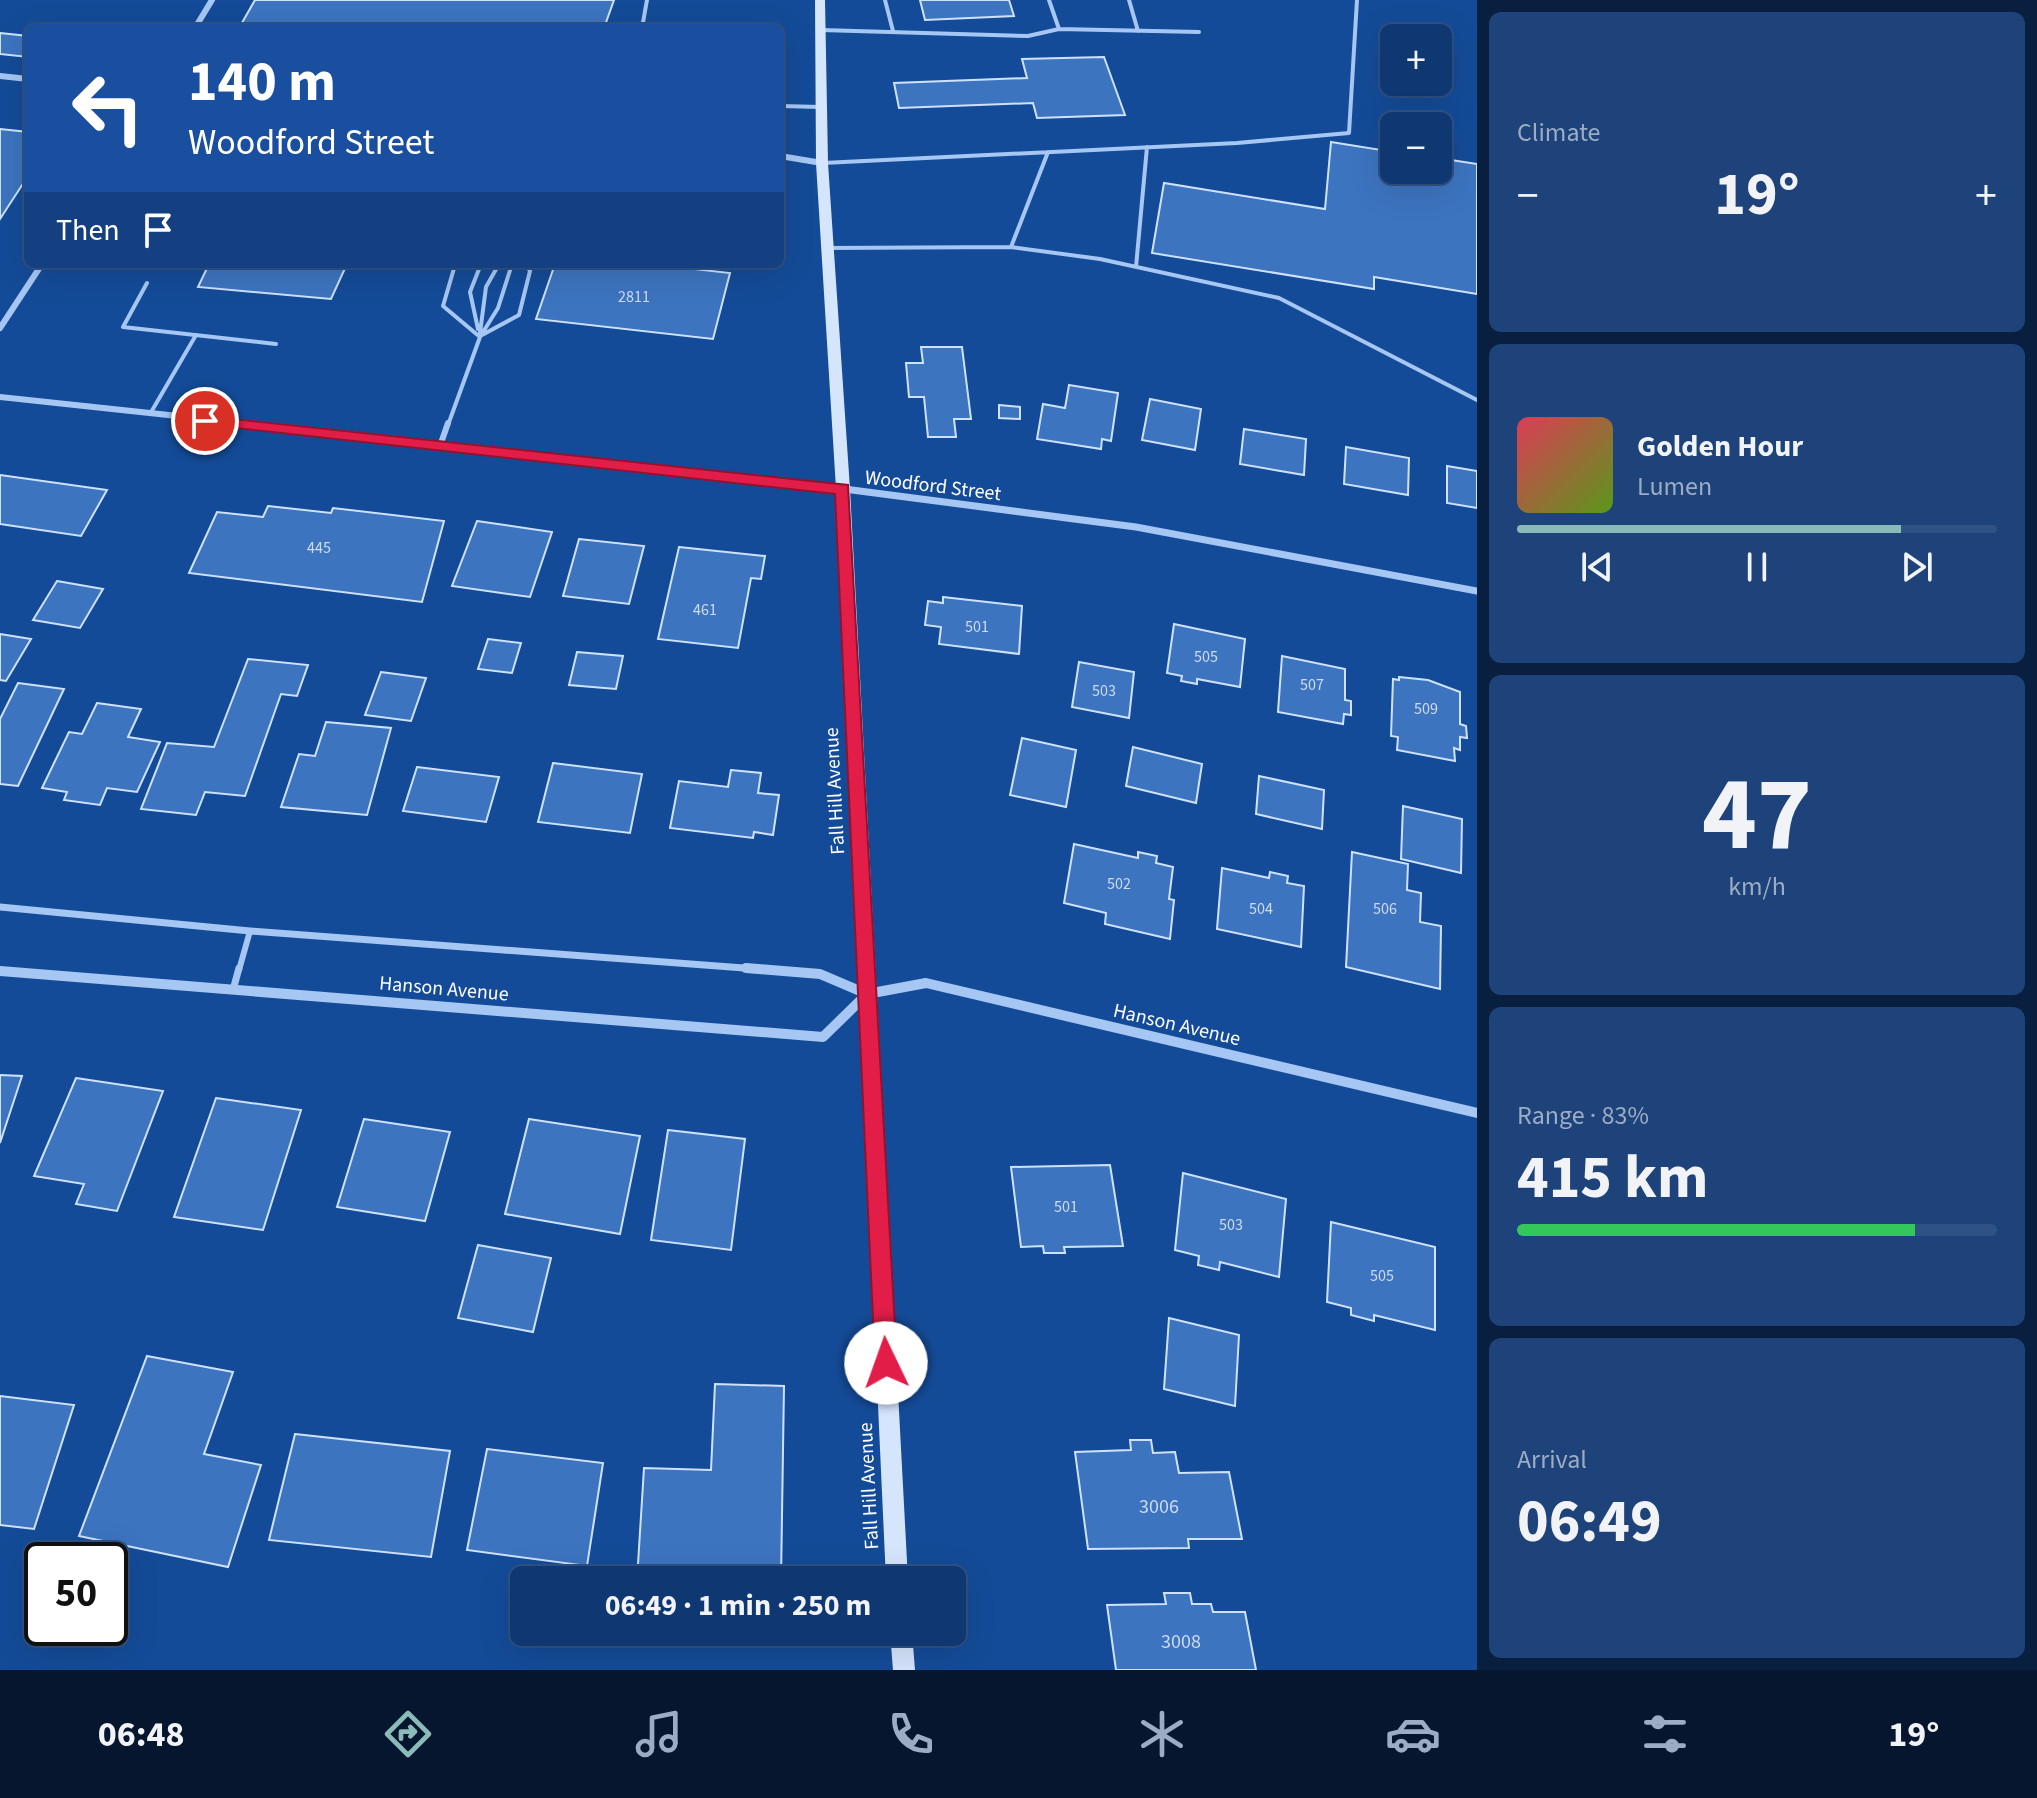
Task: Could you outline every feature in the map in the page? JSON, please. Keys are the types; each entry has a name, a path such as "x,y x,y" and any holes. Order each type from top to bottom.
{"main road":[{"name":"Fall Hill Avenue","path":"820,0 822,163 843,489 896,1566"},
{"path":"902,1646 904,1670"}],"street":[{"path":"197,24 212,0"},
{"path":"0,76 24,79"},
{"path":"784,157 822,163"},
{"path":"0,328 39,268"},
{"name":"Woodford Street","path":"0,397 843,489 1136,527 1477,591"},
{"name":"Hanson Avenue","path":"0,907 250,931 820,974 867,994"},
{"name":"Hanson Avenue","path":"0,971 823,1037 867,994 933,984 1477,1113"}],"lane":[{"path":"643,24 647,0"},
{"path":"885,0 893,31"},
{"path":"1049,0 1059,29"},
{"path":"1129,0 1138,31"},
{"path":"822,163 1147,147 1349,133 1357,0"},
{"path":"821,30 1028,36 1059,29 1199,32"},
{"path":"784,106 822,107"},
{"path":"1136,267 1147,147"},
{"path":"1011,247 1048,152"},
{"path":"827,248 1011,247 1136,267 1279,298 1477,400"},
{"path":"454,268 443,306 480,337"},
{"path":"479,268 470,292 480,337"},
{"path":"480,337 483,303 494,268"},
{"path":"440,446 480,337 498,308 511,268"},
{"path":"480,337 519,315 528,268"},
{"path":"147,283 123,327 276,344"},
{"path":"150,414 196,335"},
{"path":"233,990 250,931"}],"building":[{"path":"255,0 614,0 605,24 241,24"},
{"path":"920,0 1009,0 1014,16 925,20"},
{"path":"0,33 24,36 24,57 0,54"},
{"path":"1104,57 1125,115 1037,118 1033,103 899,108 894,83 1027,78 1022,59"},
{"path":"0,129 24,132 24,182 0,219"},
{"path":"1331,142 1380,150 1380,184 1452,184 1452,160 1477,164 1477,294 1374,277 1374,289 1152,253 1164,183 1325,209"},
{"path":"207,268 345,268 331,299 198,287"},
{"path":"554,268 686,268 730,273 713,339 536,319"},
{"path":"921,347 962,347 971,419 954,419 956,437 928,437 924,397 909,397 906,363 923,363"},
{"path":"1069,385 1118,393 1111,441 1102,439 1101,449 1037,439 1043,404 1065,408"},
{"path":"1150,399 1201,409 1195,450 1142,440"},
{"path":"999,405 1020,407 1020,419 999,418"},
{"path":"1244,429 1306,439 1304,475 1240,464"},
{"path":"1346,447 1409,458 1408,495 1344,484"},
{"path":"1447,466 1477,471 1477,508 1447,503"},
{"path":"0,475 107,490 81,536 0,524"},
{"path":"268,506 331,513 333,508 444,521 422,602 189,573 217,512 263,517"},
{"path":"477,521 552,532 530,597 452,586"},
{"path":"579,539 644,546 629,604 563,596"},
{"path":"679,547 765,556 761,579 751,578 738,648 658,639"},
{"path":"57,581 103,589 80,628 33,620"},
{"path":"943,597 1022,606 1019,654 939,644 941,627 925,625 928,601 943,603"},
{"path":"1174,624 1245,639 1240,687 1197,679 1197,684 1181,681 1182,676 1167,673"},
{"path":"0,634 31,639 6,681 0,680"},
{"path":"488,639 521,643 512,673 478,669"},
{"path":"577,652 623,656 616,689 569,685"},
{"path":"1282,656 1345,669 1345,700 1351,701 1351,715 1344,714 1343,724 1278,712"},
{"path":"248,659 308,665 297,696 281,694 245,796 205,792 196,815 141,809 167,743 214,747"},
{"path":"1079,662 1134,672 1129,718 1072,707"},
{"path":"381,672 426,678 411,721 365,715"},
{"path":"1399,677 1428,680 1460,692 1460,724 1466,726 1467,738 1460,737 1460,750 1454,748 1455,761 1397,750 1398,737 1391,736 1393,679 1399,680"},
{"path":"18,683 64,689 18,786 0,784 0,719"},
{"path":"97,703 141,709 128,737 160,742 137,792 107,788 100,805 64,800 67,792 42,788 69,732 82,734"},
{"path":"326,722 391,728 367,815 281,807 299,754 315,756"},
{"path":"1022,738 1076,750 1066,807 1010,795"},
{"path":"1133,747 1202,764 1196,803 1126,786"},
{"path":"553,763 642,774 630,833 538,822"},
{"path":"417,767 499,777 486,822 403,811"},
{"path":"731,770 761,773 758,793 779,795 773,835 754,832 753,838 670,828 679,781 728,787"},
{"path":"1259,776 1324,790 1322,829 1256,814"},
{"path":"1403,806 1462,819 1461,873 1401,859"},
{"path":"1074,844 1138,858 1138,852 1157,856 1156,863 1173,867 1169,899 1174,900 1170,939 1105,924 1106,913 1064,903"},
{"path":"1352,852 1408,864 1407,890 1421,893 1420,922 1441,926 1440,989 1346,967"},
{"path":"1222,868 1269,878 1270,872 1288,876 1287,883 1304,886 1301,947 1217,929"},
{"path":"0,1075 22,1076 0,1143"},
{"path":"76,1078 163,1091 117,1211 76,1204 84,1184 34,1176"},
{"path":"216,1098 301,1110 263,1230 174,1217"},
{"path":"364,1119 450,1132 425,1221 337,1207"},
{"path":"529,1119 640,1136 620,1234 505,1214"},
{"path":"668,1130 745,1139 731,1250 651,1240"},
{"path":"1110,1165 1123,1246 1064,1247 1065,1253 1044,1253 1043,1246 1021,1247 1011,1167"},
{"path":"1183,1173 1286,1199 1279,1277 1220,1262 1219,1270 1198,1265 1199,1256 1175,1250"},
{"path":"1331,1222 1435,1247 1435,1330 1374,1315 1374,1321 1351,1315 1351,1308 1327,1302"},
{"path":"478,1245 551,1258 533,1332 458,1318"},
{"path":"1169,1318 1239,1335 1235,1406 1164,1389"},
{"path":"147,1356 233,1372 204,1454 261,1465 228,1567 128,1546 128,1542 108,1542 79,1536"},
{"path":"715,1384 784,1386 781,1566 638,1566 644,1468 711,1470"},
{"path":"0,1396 74,1405 34,1529 0,1525"},
{"path":"295,1434 450,1451 431,1557 269,1540"},
{"path":"1130,1440 1151,1440 1153,1453 1175,1452 1179,1473 1229,1472 1242,1539 1188,1539 1189,1548 1088,1549 1075,1452 1131,1450"},
{"path":"487,1449 603,1463 587,1566 467,1550"},
{"path":"1164,1593 1190,1593 1192,1604 1211,1604 1213,1612 1245,1612 1256,1670 1116,1670 1107,1605 1166,1604"}],"route":[{"path":"205,421 843,489 886,1363"}]}
